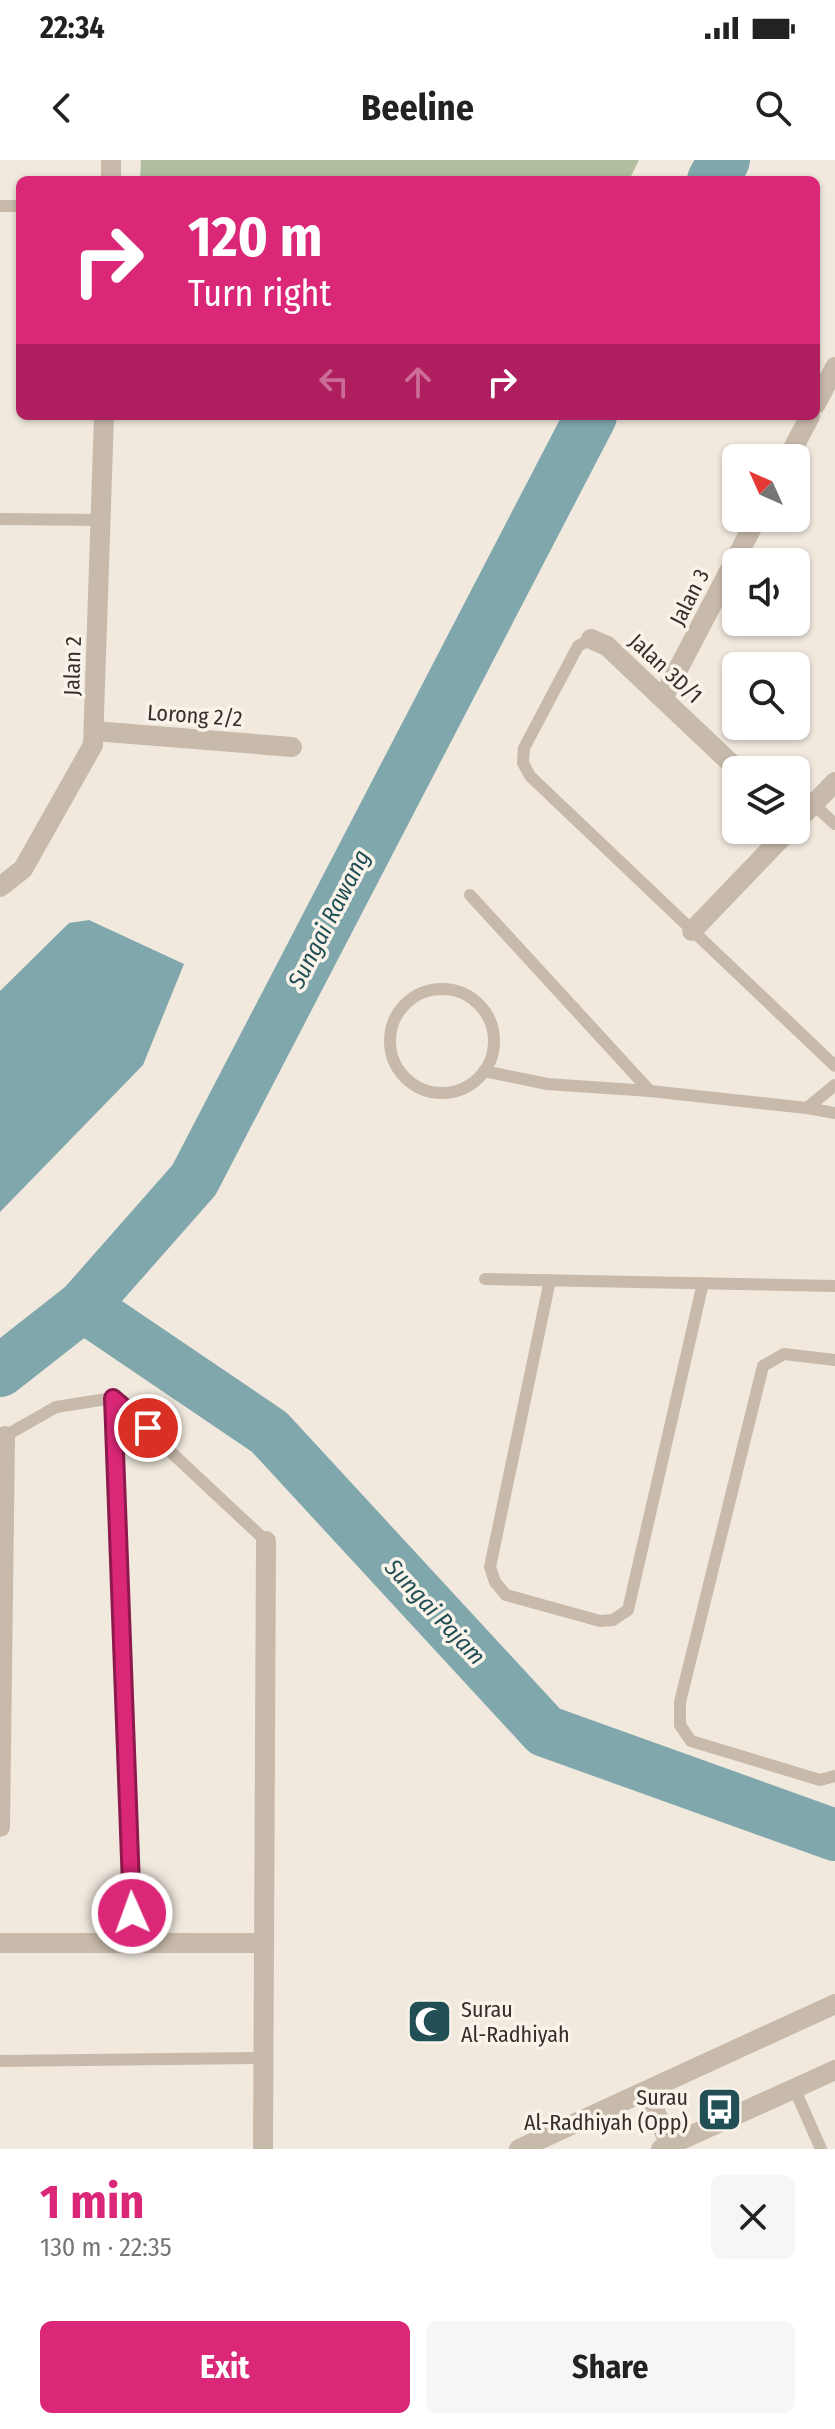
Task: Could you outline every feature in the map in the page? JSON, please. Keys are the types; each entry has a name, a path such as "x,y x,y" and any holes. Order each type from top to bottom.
{"street":[{"path":"820,396 835,367"},
{"name":"Jalan 2","path":"0,887 23,869 93,745 104,420"},
{"path":"795,444 808,420"},
{"name":"Jalan 3","path":"663,698 750,532"},
{"name":"Jalan 3D/1","path":"591,639 607,646 723,756"},
{"name":"Lorong 2/2","path":"94,731 292,747"},
{"path":"810,807 835,782"},
{"path":"692,931 776,844"},
{"path":"0,1827 5,1436"},
{"path":"263,2149 266,1541"},
{"path":"0,1943 264,1943"},
{"path":"519,2149 835,2004"},
{"path":"646,2091 668,2148 835,2070"}],"lane":[{"path":"0,519 101,520"},
{"path":"591,639 578,646 524,748 523,763 530,776 835,1066"},
{"path":"813,804 835,824"},
{"path":"470,895 650,1091"},
{"path":"453,989 467,995 488,1015 493,1029 494,1044 484,1071 473,1083 446,1093 417,1087 396,1066 391,1052 389,1038 400,1010 423,992 453,989"},
{"path":"484,1071 547,1084 650,1091 835,1113"},
{"path":"807,1108 835,1085"},
{"path":"485,1279 835,1286"},
{"path":"550,1280 490,1567 495,1582 506,1595 600,1621 613,1620 628,1610 703,1283"},
{"path":"835,1360 784,1354 763,1366 680,1702 680,1725 691,1741 820,1780 835,1776"},
{"path":"5,1436 56,1407 113,1398"},
{"path":"113,1398 266,1541"},
{"path":"113,1398 133,1943"},
{"path":"0,2061 264,2058"},
{"path":"794,2088 821,2149"}],"green space":[{"path":"141,160 639,160 631,176 140,176"}],"water":[{"path":"89,920 184,964 143,1065 0,1212 0,991 69,923"}],"waterway":[{"name":"Sungai Rawang","path":"715,176 724,160"},
{"name":"Sungai Rawang","path":"0,1371 83,1306 194,1180 589,420"},
{"name":"Sungai Pajam","path":"83,1306 269,1432 545,1731 835,1835"}],"place":[{"name":"Surau Al-Radhiyah","path":"430,2022"},
{"name":"Surau Al-Radhiyah (Opp)","path":"719,2110"}],"route":[{"path":"132,1913 113,1398 148,1428"}]}
